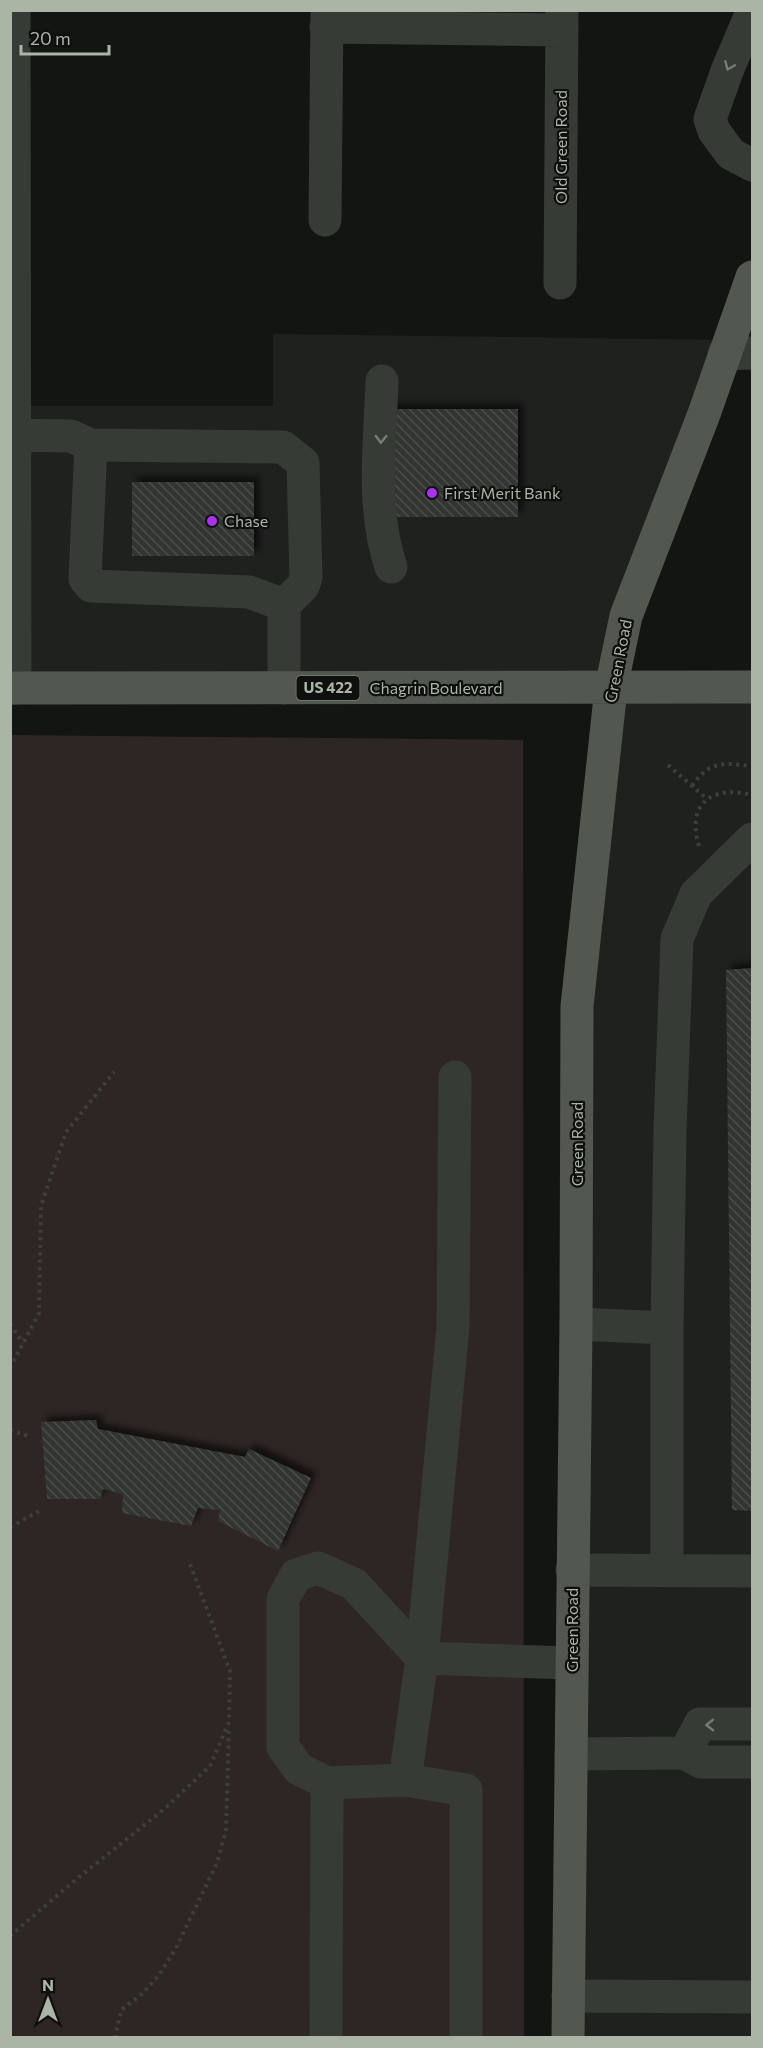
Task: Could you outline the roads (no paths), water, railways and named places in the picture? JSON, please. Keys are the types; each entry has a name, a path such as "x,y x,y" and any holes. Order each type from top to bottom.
{"main road":[{"name":"Green Road","path":"568,2037 577,1006 611,688 627,616 704,414 738,353 753,277"},
{"name":"Chagrin Boulevard","path":"13,688 753,687"}],"street":[{"path":"13,688 14,10"},
{"path":"753,12 727,71 710,119 714,131 731,154 753,165"},
{"path":"325,220 326,19 562,20"},
{"name":"Old Green Road","path":"560,284 562,20"},
{"path":"382,381 379,515 391,567"},
{"path":"15,435 71,436 91,445 283,447 295,455 303,463 306,578 303,586 284,605 284,688"},
{"path":"91,445 85,579 91,586 249,592 284,605"},
{"path":"668,1571 670,1130 677,939 696,894 753,839"},
{"path":"405,1780 422,1658 453,1327 455,1077"},
{"path":"576,1324 668,1328"},
{"path":"466,2037 466,1790 405,1780 327,1783 299,1769 283,1747 283,1599 296,1575 318,1568 354,1584 422,1658 571,1663"},
{"path":"572,1570 753,1571"},
{"path":"685,1753 700,1725 753,1724"},
{"path":"571,1754 685,1753 701,1762 753,1762"},
{"path":"326,2037 327,1783"},
{"path":"568,1996 753,1997"}],"place":[{"name":"First Merit Bank","path":"432,493"},
{"name":"Chase","path":"212,521"}]}
